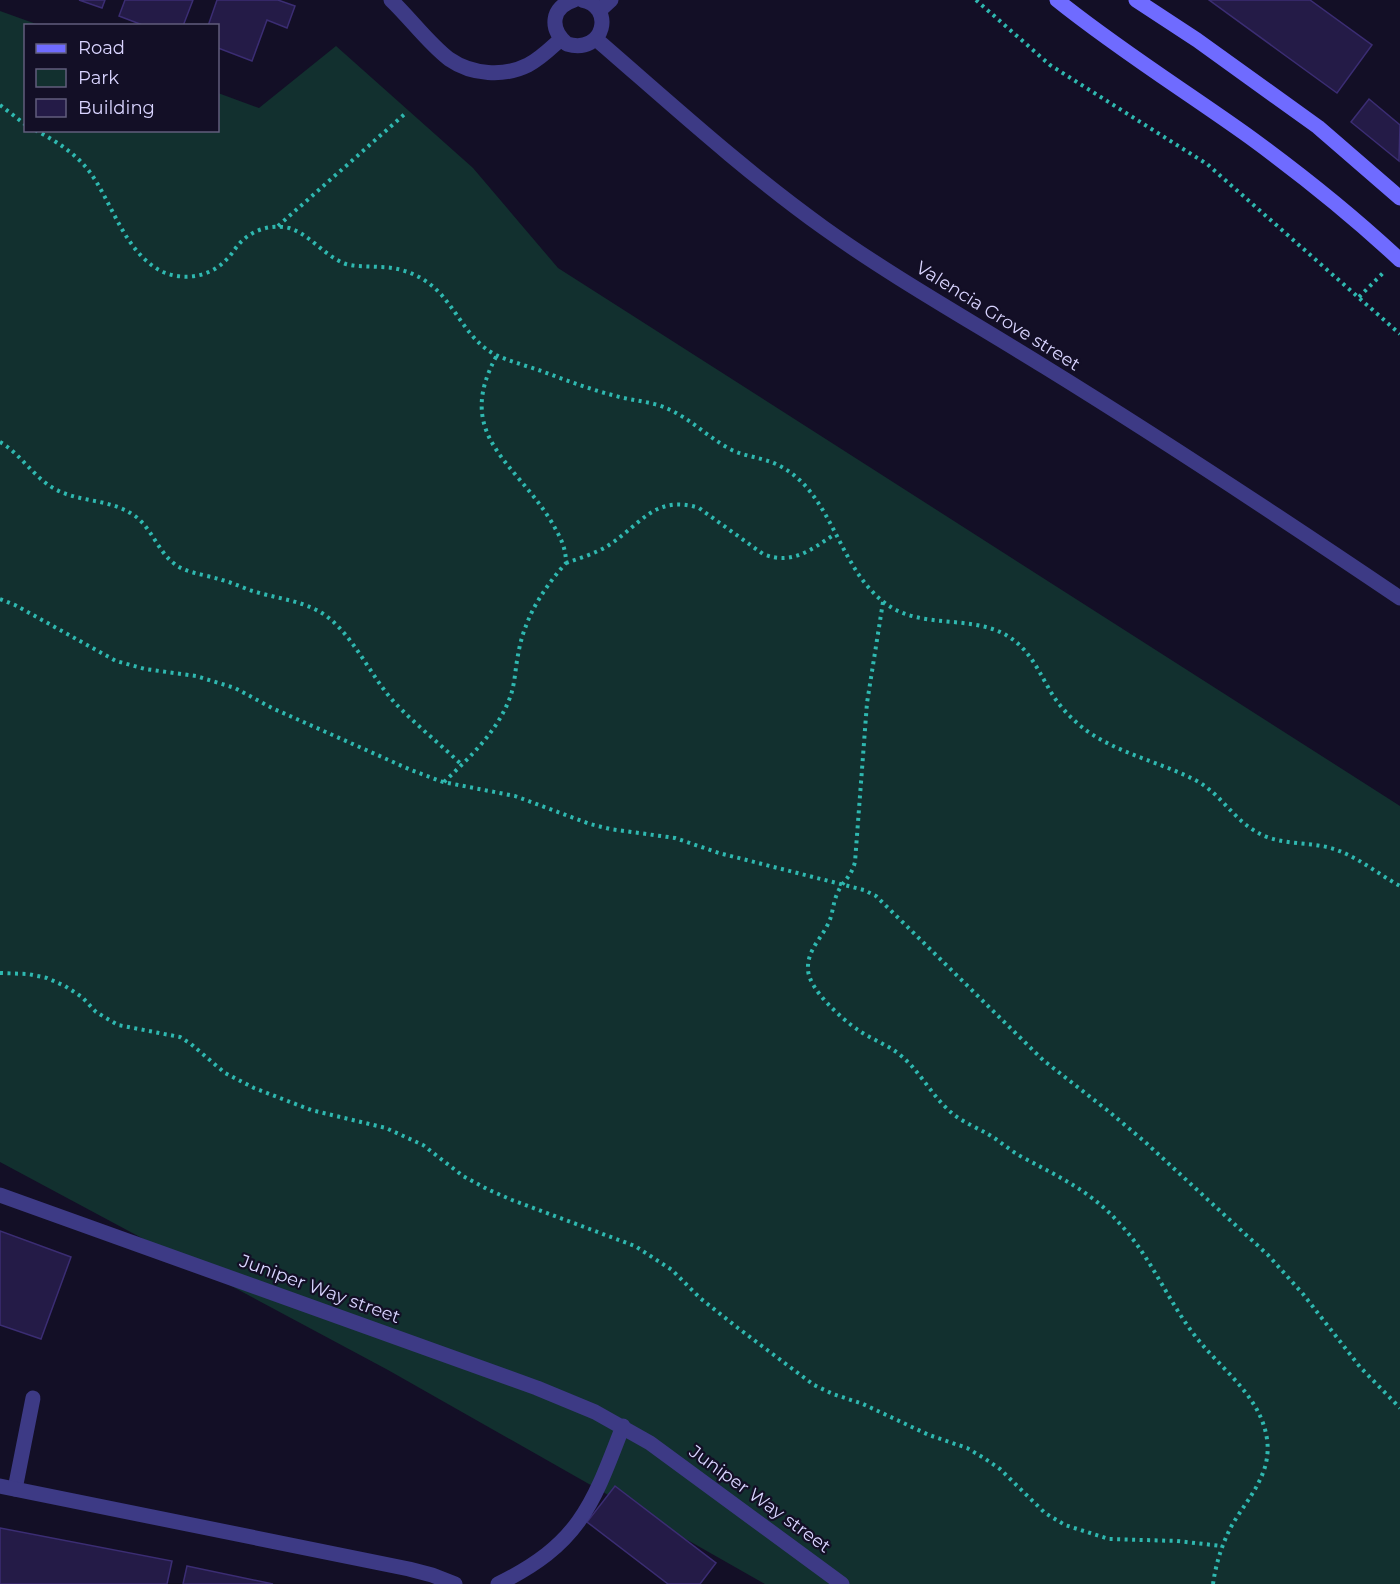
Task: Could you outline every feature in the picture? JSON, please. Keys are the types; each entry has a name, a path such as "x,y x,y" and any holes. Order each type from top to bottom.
{"street":[{"path":"391,0 450,60 469,69 489,73 510,71 529,64 561,39"},
{"path":"583,0 599,11 602,25 596,39 590,44 574,46 567,44 556,32 555,17 564,4 583,0"},
{"path":"599,11 611,0"},
{"path":"1057,0 1112,42 1252,138 1399,259"},
{"path":"1136,0 1197,40 1318,128 1400,198"},
{"name":"Valencia Grove street","path":"596,39 736,160 824,228 908,284 1046,368 1265,508 1400,598"},
{"name":"Juniper Way street","path":"0,1195 537,1388 595,1412 623,1426 675,1460 842,1584"},
{"path":"33,1398 7,1487 410,1569 454,1584"},
{"path":"498,1584 539,1561 575,1527 590,1506 601,1484 623,1426"}],"path":[{"path":"976,0 1050,65 1207,164 1400,334"},
{"path":"0,105 24,123"},
{"path":"39,132 60,144 88,170 130,241 156,268 170,275 184,277 199,276 213,270 253,232 278,226 407,112"},
{"path":"278,226 302,234 323,252 348,265 398,269 429,283 442,295 474,339 496,355 590,388 657,405 693,422 735,452 777,464 804,483 815,496 853,565 883,602 894,609 919,618 983,626 1011,637 1033,658 1060,706 1090,733 1120,749 1195,780 1218,797 1238,819 1266,836 1340,851 1400,886"},
{"path":"1359,297 1399,259"},
{"path":"496,355 482,392 483,427 499,457 544,511 561,538 566,552 566,563"},
{"path":"0,442 32,472 56,490 82,499 110,503 136,516 149,530 169,560 180,568 225,580 254,592 305,604 322,614 343,633 395,703 462,765"},
{"path":"443,782 462,765 500,718 510,699 523,633 531,611 552,578 566,563 607,547 652,510 674,504 687,504 699,508 772,558 799,557 835,534"},
{"path":"0,599 116,661 145,669 206,678 235,688 272,708 443,782 515,796 590,824 675,838 729,856 864,890 886,905 1043,1060 1153,1149 1268,1255 1303,1294 1353,1358 1400,1408"},
{"path":"883,602 867,703 855,862 852,874 836,896 829,922 809,957 807,970 810,983 858,1029 899,1054 912,1066 938,1100 958,1118 988,1134 1019,1155 1077,1186 1106,1210 1138,1244 1187,1326 1235,1379 1254,1404 1263,1422 1267,1440 1262,1478 1222,1546 1213,1584"},
{"path":"0,973 28,974 47,978 74,992 96,1012 118,1025 180,1037 225,1073 254,1088 312,1110 386,1128 423,1145 463,1176 487,1189 635,1246 672,1270 700,1298 738,1329 814,1385 863,1404 929,1435 967,1448 1000,1469 1045,1514 1065,1525 1109,1539 1177,1541 1222,1546"}],"green space":[{"path":"0,11 36,24 24,24 24,132 219,132 219,93 259,108 336,46 473,168 558,268 1400,806 1400,1584 765,1584 388,1370 0,1162"}],"building":[{"path":"79,0 105,0 102,8"},
{"path":"125,0 193,0 184,24 140,24 119,16"},
{"path":"217,0 278,0 295,6 287,28 267,20 252,61 219,48 219,24 209,24"},
{"path":"1209,0 1310,0 1372,45 1337,93"},
{"path":"1369,99 1400,125 1399,161 1351,122"},
{"path":"0,1231 71,1257 41,1339 0,1325"},
{"path":"615,1486 716,1563 700,1584 668,1584 587,1522"},
{"path":"0,1528 172,1561 167,1584 0,1584"},
{"path":"187,1566 273,1584 183,1584"}]}
